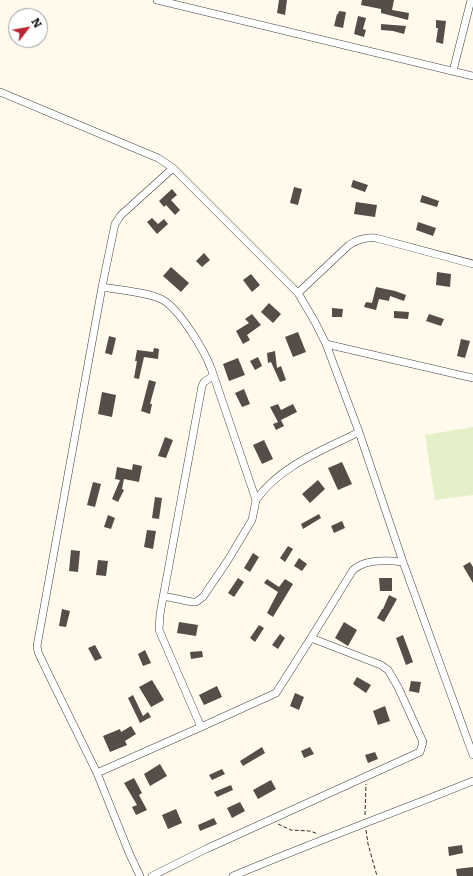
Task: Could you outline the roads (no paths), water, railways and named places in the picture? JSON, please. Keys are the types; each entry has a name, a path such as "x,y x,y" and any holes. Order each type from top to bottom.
{"street":[{"path":"157,0 178,2 473,76"},
{"path":"453,71 471,0"},
{"path":"0,92 158,158 172,168 298,293 326,344 359,432 403,562 473,755"},
{"path":"140,876 97,773 46,669 38,652 37,646 102,287 115,224 118,218 172,168"},
{"path":"298,293 349,244 364,238 376,238 473,264"},
{"path":"102,287 162,299 169,304 190,331 208,360 256,500"},
{"path":"326,344 473,378"},
{"path":"201,727 160,635 159,623 202,386 204,382 213,376"},
{"path":"163,596 192,602 196,602 203,597 228,560 252,520 256,500 264,489 285,470 359,432"},
{"path":"97,773 276,693 353,570 358,565 364,563 390,560 403,562"},
{"path":"152,876 270,820 420,752 423,742 398,687 388,670 381,665 311,638"},
{"path":"233,876 325,838 365,824 473,781"}]}
